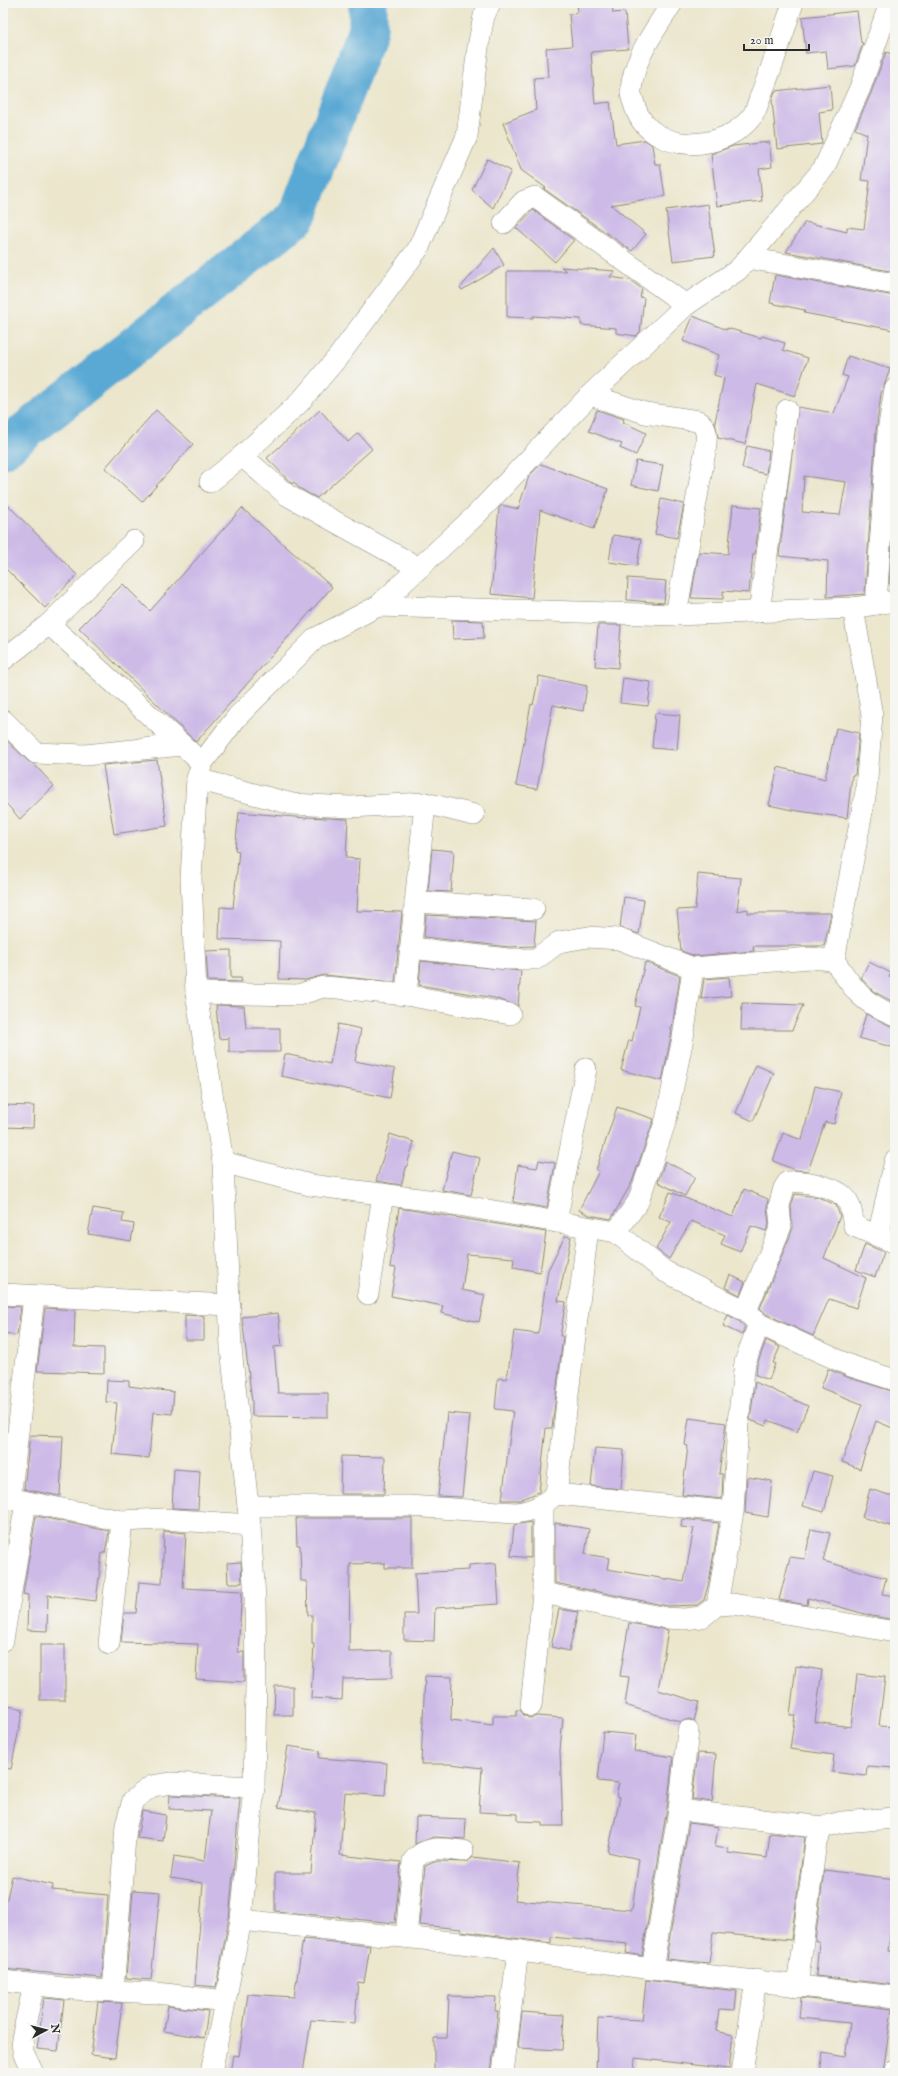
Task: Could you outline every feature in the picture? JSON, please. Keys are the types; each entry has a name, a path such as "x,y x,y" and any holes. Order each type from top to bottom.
{"street":[{"path":"210,482 242,456 300,402 338,357 418,249 467,136 478,47 484,16 490,3"},
{"path":"672,3 637,59 630,91 639,119 664,139 694,144 715,141 736,132 753,114 770,74 793,3"},
{"path":"211,2073 241,1920 254,1787 256,1676 255,1598 249,1516 231,1348 223,1162 196,993 191,878 199,771 238,717 316,638 378,606 475,516 590,395 686,305 738,270 824,168 860,88 890,3"},
{"path":"504,223 524,201 535,197 686,305"},
{"path":"748,258 895,284"},
{"path":"378,606 676,615 853,608 886,602 888,432 895,389"},
{"path":"590,395 645,413 698,421 704,425 707,431 705,452 676,615"},
{"path":"759,612 787,410"},
{"path":"242,456 288,495 419,568"},
{"path":"3,660 49,624 134,541"},
{"path":"853,608 872,715 866,791 834,960 855,992 878,1009 895,1016"},
{"path":"49,624 182,745 199,771 292,804 350,807 425,803 474,815"},
{"path":"3,720 36,753 85,755 182,745"},
{"path":"406,995 425,803"},
{"path":"415,902 534,909"},
{"path":"411,948 508,959 536,959 559,942 588,937 619,939 693,968 808,958 834,960"},
{"path":"616,1232 638,1202 666,1120 684,1038 693,968"},
{"path":"196,993 298,995 324,987 406,995 510,1014"},
{"path":"556,1222 586,1069"},
{"path":"717,1605 733,1512 738,1422 752,1317 781,1226 779,1206 784,1188 788,1182 796,1181 816,1184 844,1196 849,1202 854,1226 886,1239 895,1160"},
{"path":"223,1162 310,1185 383,1194 616,1232 664,1271 850,1366 895,1380"},
{"path":"368,1294 383,1194"},
{"path":"531,1706 549,1499 588,1228"},
{"path":"3,1294 34,1297 230,1305"},
{"path":"3,1640 13,1499 34,1297"},
{"path":"13,1499 122,1521 249,1516 408,1506 516,1513 532,1511 549,1499 733,1512"},
{"path":"109,1644 122,1521"},
{"path":"542,1593 666,1618 684,1620 702,1616 717,1605 733,1604 895,1632"},
{"path":"652,1969 678,1810 688,1730"},
{"path":"113,1991 126,1825 133,1800 152,1786 172,1783 254,1787"},
{"path":"678,1810 823,1827 842,1822 895,1818"},
{"path":"797,1987 816,1842 823,1827"},
{"path":"406,1937 413,1861 425,1850 436,1848 463,1851"},
{"path":"241,1920 518,1950 652,1969 756,1980 797,1987 895,1997"},
{"path":"503,2073 518,1950"},
{"path":"742,2073 756,1980"},
{"path":"3,1981 34,1985 157,1993 225,2001"},
{"path":"33,2073 23,2052 22,2038 34,1985"}],"building":[{"path":"577,3 612,3 613,13 625,12 628,49 591,52 595,104 610,102 616,144 645,140 652,145 655,164 660,164 665,196 611,205 646,234 632,251 544,189 546,188 521,170 503,123 536,110 534,78 548,77 546,48 572,46 569,14 578,13"},
{"path":"857,11 861,43 863,43 855,66 828,69 826,51 806,53 802,17"},
{"path":"886,52 895,55 895,272 786,252 805,222 847,232 847,227 864,229 870,181 861,180 867,134 855,129 871,93"},
{"path":"830,85 832,110 819,112 822,144 777,149 772,100 775,91"},
{"path":"769,142 772,167 759,169 762,201 717,206 711,154 733,146"},
{"path":"487,159 511,171 493,208 472,190"},
{"path":"708,204 715,256 673,261 666,210"},
{"path":"533,210 574,240 555,262 516,228"},
{"path":"494,248 504,265 462,290 460,288"},
{"path":"561,267 615,271 610,277 630,280 642,289 640,297 644,298 640,332 636,336 616,333 616,328 581,325 581,319 533,316 533,318 507,317 507,271 566,271"},
{"path":"775,275 895,296 893,330 804,313 805,310 770,303"},
{"path":"693,316 727,330 727,328 785,343 783,350 808,358 795,396 757,384 745,444 718,438 715,422 724,378 714,375 719,355 683,341"},
{"path":"848,356 890,369 881,394 876,431 865,594 827,597 828,561 779,556 798,407 834,413 848,377 842,375","holes":["804,476 846,482 840,515 802,512"]},
{"path":"156,410 193,444 142,502 105,468"},
{"path":"320,410 348,442 358,433 372,449 317,498 299,488 294,482 292,484 267,458"},
{"path":"597,410 624,419 623,422 646,433 636,455 620,448 622,444 589,431"},
{"path":"747,446 769,451 766,474 742,468"},
{"path":"636,461 663,465 658,491 631,485"},
{"path":"541,464 608,489 594,529 540,510 532,598 491,594 499,508 502,505 518,509 529,476"},
{"path":"661,499 684,504 677,538 655,534"},
{"path":"3,500 77,575 45,608 3,566"},
{"path":"895,504 895,584 889,584"},
{"path":"733,505 761,508 755,554 753,554 749,593 723,591 723,599 691,598 699,552 728,554"},
{"path":"242,508 332,587 196,742 79,628 123,584 150,611"},
{"path":"613,535 641,539 637,566 609,562"},
{"path":"628,578 666,581 664,603 627,600"},
{"path":"452,620 483,621 484,638 453,639"},
{"path":"598,625 621,625 618,668 595,666"},
{"path":"539,676 587,686 583,711 553,705 537,789 516,785 531,704 533,705"},
{"path":"623,678 651,682 648,706 620,703"},
{"path":"655,713 680,715 677,750 652,748"},
{"path":"836,728 859,733 855,775 852,775 847,818 769,805 778,767 825,779"},
{"path":"3,737 28,761 34,764 54,786 20,819 3,800"},
{"path":"157,760 167,826 114,834 103,765"},
{"path":"239,812 306,818 348,819 346,858 360,859 357,911 402,912 395,982 324,975 305,980 279,979 280,941 219,939 220,907 233,908 239,851 235,850"},
{"path":"432,849 454,851 451,892 428,891"},
{"path":"698,874 741,878 737,911 748,909 748,913 831,913 824,946 753,946 754,951 695,956 681,951 677,910 695,909"},
{"path":"624,897 644,900 639,934 620,927"},
{"path":"426,915 536,921 534,946 509,947 424,937"},
{"path":"231,950 231,978 241,978 242,982 208,981 206,951"},
{"path":"421,961 521,971 518,1006 494,998 419,985"},
{"path":"645,962 680,976 672,1028 669,1028 672,1030 662,1081 621,1070 629,1040 632,1041 640,1007 635,1006"},
{"path":"869,962 891,973 889,977 895,980 895,1003 873,991 861,978"},
{"path":"729,977 731,996 701,999 704,979"},
{"path":"742,1003 803,1005 792,1030 741,1030"},
{"path":"216,1005 244,1006 246,1028 280,1028 280,1052 229,1052 229,1038 219,1039"},
{"path":"866,1014 895,1028 895,1048 859,1038"},
{"path":"338,1024 361,1029 355,1061 395,1069 390,1098 281,1076 285,1054 330,1064"},
{"path":"756,1065 774,1073 753,1121 736,1113"},
{"path":"815,1086 841,1092 834,1124 825,1122 808,1171 795,1170 773,1161 783,1133 802,1140"},
{"path":"3,1105 34,1106 33,1128 3,1127"},
{"path":"617,1107 654,1119 632,1182 611,1219 589,1215 579,1210 599,1171 596,1170"},
{"path":"390,1134 414,1142 401,1185 376,1181"},
{"path":"452,1151 480,1158 471,1195 442,1190"},
{"path":"539,1160 555,1163 547,1208 513,1202 518,1165 537,1168"},
{"path":"665,1161 695,1177 685,1196 658,1182"},
{"path":"744,1189 768,1199 767,1207 769,1224 766,1231 751,1226 740,1252 721,1244 725,1235 691,1221 669,1259 656,1249 671,1222 659,1217 670,1192 733,1217"},
{"path":"795,1194 818,1197 836,1205 840,1216 824,1258 866,1278 856,1308 829,1299 813,1336 766,1314 760,1308 792,1231 791,1207"},
{"path":"93,1208 124,1213 122,1222 134,1224 131,1241 88,1234"},
{"path":"399,1208 546,1232 540,1272 513,1267 514,1258 467,1254 462,1290 485,1295 479,1322 441,1313 443,1306 391,1296 396,1268 390,1267"},
{"path":"565,1236 571,1237 558,1301 566,1302 560,1336 563,1336 552,1428 546,1428 539,1492 520,1500 502,1500 513,1411 495,1409 498,1378 507,1379 514,1331 538,1334 548,1270"},
{"path":"865,1244 884,1252 875,1277 856,1270"},
{"path":"730,1275 745,1282 740,1295 725,1287"},
{"path":"3,1306 21,1307 17,1335 3,1333"},
{"path":"45,1308 75,1310 74,1347 104,1348 104,1373 37,1371"},
{"path":"278,1313 282,1346 274,1347 278,1393 328,1393 328,1417 252,1416 252,1402 242,1317"},
{"path":"185,1315 204,1316 204,1340 185,1340"},
{"path":"728,1315 739,1321 745,1327 742,1335 723,1326"},
{"path":"766,1340 780,1347 773,1363 775,1364 769,1380 756,1375 757,1365"},
{"path":"828,1369 847,1377 895,1392 895,1429 876,1421 860,1469 842,1462 862,1404 821,1388"},
{"path":"107,1380 129,1381 129,1386 174,1392 172,1414 153,1412 149,1458 112,1454 117,1403 106,1402"},
{"path":"755,1382 808,1406 797,1432 768,1420 766,1426 750,1420"},
{"path":"447,1413 470,1415 462,1497 438,1496"},
{"path":"689,1418 726,1423 719,1474 723,1474 722,1499 682,1495 688,1446 685,1445"},
{"path":"30,1435 63,1436 60,1496 24,1489"},
{"path":"595,1448 624,1450 621,1489 591,1486"},
{"path":"341,1456 385,1457 384,1494 340,1494"},
{"path":"174,1469 200,1471 198,1509 172,1508"},
{"path":"813,1471 833,1476 824,1512 803,1506"},
{"path":"747,1477 772,1481 768,1517 745,1513"},
{"path":"870,1489 895,1497 895,1509 890,1526 862,1517"},
{"path":"36,1516 109,1531 105,1553 102,1553 96,1601 48,1595 47,1631 27,1630 28,1595 23,1594"},
{"path":"296,1518 412,1518 412,1568 385,1568 385,1563 350,1564 349,1652 392,1651 392,1678 343,1679 342,1700 311,1698 314,1644 312,1644 312,1615 308,1615 307,1581 301,1581 300,1545 297,1545"},
{"path":"682,1519 719,1523 709,1582 704,1600 697,1605 668,1606 555,1583 555,1523 589,1529 585,1554 609,1558 607,1569 684,1582 694,1528 681,1527"},
{"path":"531,1522 531,1558 511,1556 514,1525"},
{"path":"811,1529 830,1533 823,1561 886,1578 882,1594 895,1596 895,1620 872,1616 808,1598 807,1605 779,1600 790,1557 805,1559"},
{"path":"164,1531 186,1533 183,1588 242,1591 238,1652 244,1652 244,1682 196,1679 198,1644 121,1642 124,1613 136,1613 139,1582 162,1584"},
{"path":"241,1562 242,1583 228,1583 227,1563"},
{"path":"496,1563 499,1604 435,1608 434,1641 404,1640 404,1614 417,1614 415,1573 469,1570 469,1565"},
{"path":"559,1609 578,1612 569,1651 551,1647"},
{"path":"629,1623 668,1630 658,1690 699,1702 694,1721 689,1719 681,1722 625,1705 629,1677 620,1676"},
{"path":"40,1645 65,1645 65,1700 40,1700"},
{"path":"796,1666 822,1670 815,1722 851,1727 857,1674 885,1677 879,1726 895,1727 895,1768 867,1766 866,1776 832,1772 834,1755 790,1749 795,1715 790,1715"},
{"path":"425,1676 452,1677 451,1720 493,1725 493,1716 516,1716 516,1710 520,1710 529,1718 537,1716 563,1718 560,1750 563,1826 542,1826 542,1822 518,1821 518,1814 479,1812 482,1768 451,1764 421,1764"},
{"path":"275,1686 293,1686 293,1715 274,1715"},
{"path":"3,1705 23,1709 11,1769 3,1768"},
{"path":"603,1732 636,1735 634,1751 673,1757 667,1808 642,1956 626,1953 628,1944 551,1937 551,1943 461,1931 461,1929 419,1925 425,1866 437,1861 467,1862 473,1857 520,1863 515,1900 632,1910 639,1859 608,1852 620,1797 616,1796 619,1783 598,1781"},
{"path":"288,1746 320,1751 319,1758 387,1763 385,1796 345,1793 340,1855 401,1862 395,1923 275,1911 275,1873 311,1873 316,1813 278,1807"},
{"path":"698,1753 716,1754 712,1802 692,1799"},
{"path":"170,1795 240,1798 229,1918 216,1987 195,1985 203,1883 171,1878 174,1856 205,1861 211,1811 169,1809"},
{"path":"142,1811 166,1815 163,1841 137,1838"},
{"path":"416,1817 466,1819 465,1839 434,1837 415,1844"},
{"path":"689,1823 718,1827 715,1847 728,1849 728,1853 767,1858 770,1833 805,1837 791,1940 713,1933 709,1963 666,1959"},
{"path":"824,1870 895,1879 895,1896 888,1951 895,1952 895,1985 816,1976 819,1942 815,1942"},
{"path":"12,1876 53,1885 52,1890 108,1895 102,1978 3,1969 3,1916"},
{"path":"133,1890 160,1892 151,1980 126,1978"},
{"path":"303,1939 370,1946 364,1983 358,1982 355,2023 311,2020 303,2073 230,2073 233,2055 239,2056 248,1994 294,1997"},
{"path":"646,1980 737,1991 735,2010 719,2009 716,2031 733,2035 729,2069 635,2058 634,2073 596,2073 598,2018 642,2020"},
{"path":"449,1996 496,1997 495,2011 498,2011 491,2073 434,2073 434,2038 447,2038"},
{"path":"44,1998 64,2000 58,2051 37,2049"},
{"path":"801,1998 892,2009 883,2073 820,2073 823,2053 845,2057 850,2023 799,2018"},
{"path":"98,2002 122,2003 115,2058 91,2055"},
{"path":"168,2006 208,2011 204,2038 164,2031"},
{"path":"522,2012 564,2015 562,2050 518,2048"}],"waterway":[{"path":"3,449 297,217 368,29 368,3"}]}
